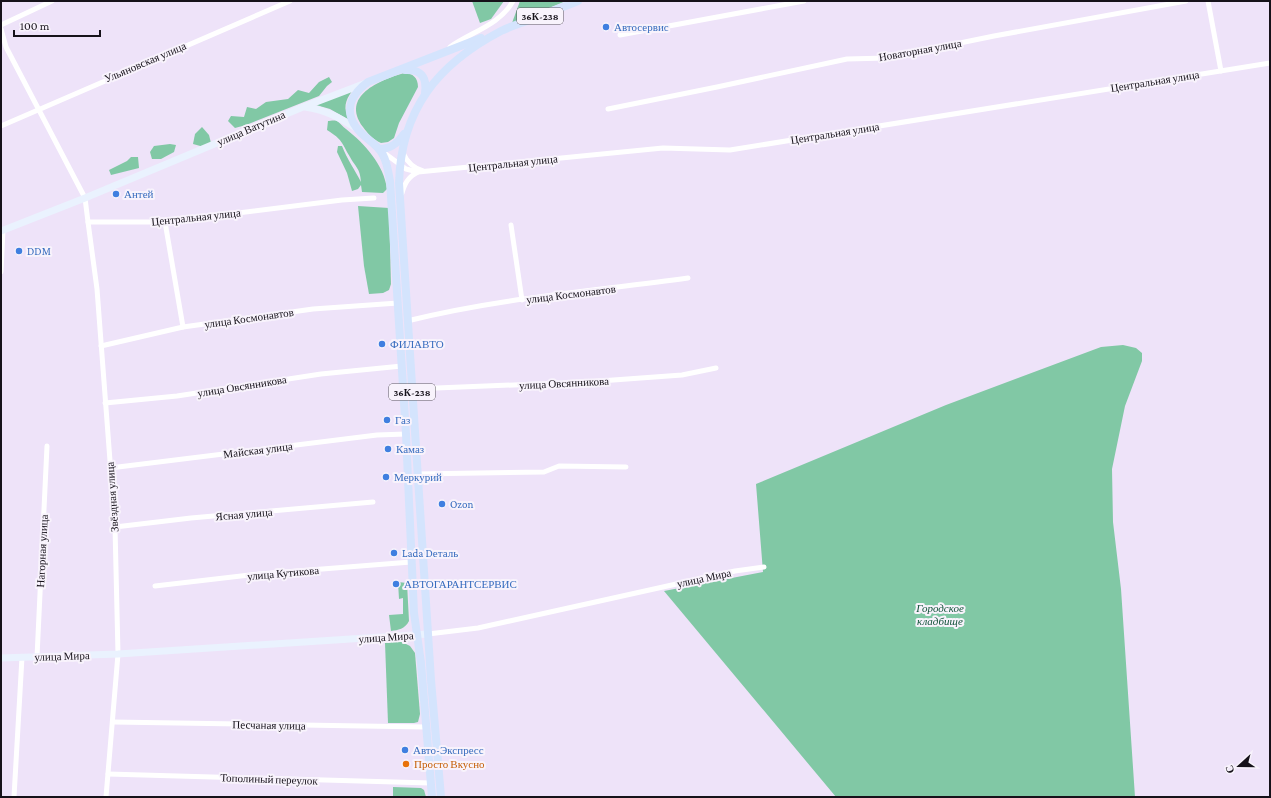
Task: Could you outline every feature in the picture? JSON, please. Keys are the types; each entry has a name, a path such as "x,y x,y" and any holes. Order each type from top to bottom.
{"main road":[{"name":"36К-238","path":"441,797 417,474 399,165 407,130 416,109 425,94 440,75 461,55 503,30 578,1"},
{"name":"улица Ватутина","path":"2,231 303,107 503,30"},
{"path":"400,70 411,70 422,75 425,78 426,84 425,94"},
{"path":"356,128 351,115 351,103 355,94 368,82"},
{"path":"303,107 330,113 356,128 379,149 384,158 390,181 406,434 411,562 432,797"},
{"path":"379,149 387,148 395,144 407,130"},
{"name":"улица Мира","path":"1,658 118,654 428,634"}],"street":[{"path":"1,25 52,1"},
{"name":"Ульяновская улица","path":"1,126 290,1"},
{"path":"441,54 459,41 493,22 502,15 513,1"},
{"path":"620,35 804,1"},
{"name":"Новаторная улица","path":"608,109 847,59 887,58 994,36 1186,1"},
{"path":"1208,1 1221,71"},
{"path":"1,29 3,48 38,109 85,198"},
{"name":"Центральная улица","path":"379,149 399,165 406,169 418,172 663,148 730,150 1270,63"},
{"path":"402,149 407,160 412,165 418,170 426,172"},
{"path":"400,200 404,184 418,172"},
{"name":"Звёздная улица","path":"85,198 97,289 115,528 118,654 106,797"},
{"name":"Центральная улица","path":"88,222 165,222 336,201 374,198"},
{"path":"165,222 183,327"},
{"path":"511,225 522,300"},
{"path":"1,272 2,231"},
{"name":"улица Космонавтов","path":"407,322 445,312 522,300 688,278"},
{"name":"улица Космонавтов","path":"101,346 183,327 313,309 398,303"},
{"name":"улица Овсянникова","path":"105,403 177,396 322,374 402,366"},
{"name":"улица Овсянникова","path":"412,389 586,382 682,376 716,368"},
{"name":"Майская улица","path":"110,468 377,435 406,434"},
{"name":"Нагорная улица","path":"37,657 47,446"},
{"path":"417,474 544,472 559,466 626,467"},
{"name":"Ясная улица","path":"115,528 191,518 373,502"},
{"name":"улица Кутикова","path":"155,586 259,574 411,562"},
{"name":"улица Мира","path":"428,634 478,628 735,571 764,567"},
{"path":"14,797 22,657"},
{"name":"Песчаная улица","path":"112,722 426,727"},
{"name":"Тополиный переулок","path":"108,774 430,783"}],"green space":[{"path":"472,1 504,1 491,19 480,23"},
{"path":"520,1 566,1 512,23"},
{"path":"404,73 410,74 414,77 417,81 418,87 399,123 394,138 388,142 381,143 371,136 363,127 357,116 356,106 366,91 374,85"},
{"path":"329,77 332,82 319,96 246,125 235,128 228,121 231,116 244,117 247,107 256,109 266,102 288,99 298,90 309,93 319,82"},
{"path":"352,91 345,108 349,120 330,109 316,105"},
{"path":"328,121 337,121 367,148 378,163 385,180 387,189 383,193 362,192 361,185 358,189 352,191 347,173 337,152 338,146 342,146 361,182 360,174 341,142 336,136 327,130"},
{"path":"202,127 209,135 211,143 204,147 193,144 195,134"},
{"path":"170,144 176,145 174,152 161,159 152,159 150,152 154,146"},
{"path":"131,157 138,157 139,168 111,175 109,170 127,161"},
{"path":"358,206 389,208 391,284 389,290 383,293 369,294 364,266"},
{"name":"Городское кладбище","path":"1123,345 1136,348 1142,353 1142,361 1125,406 1112,469 1113,522 1121,589 1135,797 836,797 664,591 763,572 756,484 946,405 1101,347"},
{"path":"398,582 407,583 409,621 399,630 391,631 389,615 403,614 403,598 399,599"},
{"path":"400,641 410,646 415,653 420,714 418,722 414,723 388,723 385,643"},
{"path":"393,787 421,788 424,790 426,797 393,797"}],"place":[{"name":"Автосервис","path":"606,27"},
{"name":"Антей","path":"116,194"},
{"name":"DDM","path":"19,251"},
{"name":"ФИЛАВТО","path":"382,344"},
{"name":"Газ","path":"387,420"},
{"name":"Камаз","path":"388,449"},
{"name":"Меркурий","path":"386,477"},
{"name":"Ozon","path":"442,504"},
{"name":"Lada Dеталь","path":"394,553"},
{"name":"АВТОГАРАНТСЕРВИС","path":"396,584"},
{"name":"Авто-Экспресс","path":"405,750"},
{"name":"Просто Вкусно","path":"406,764"}]}
